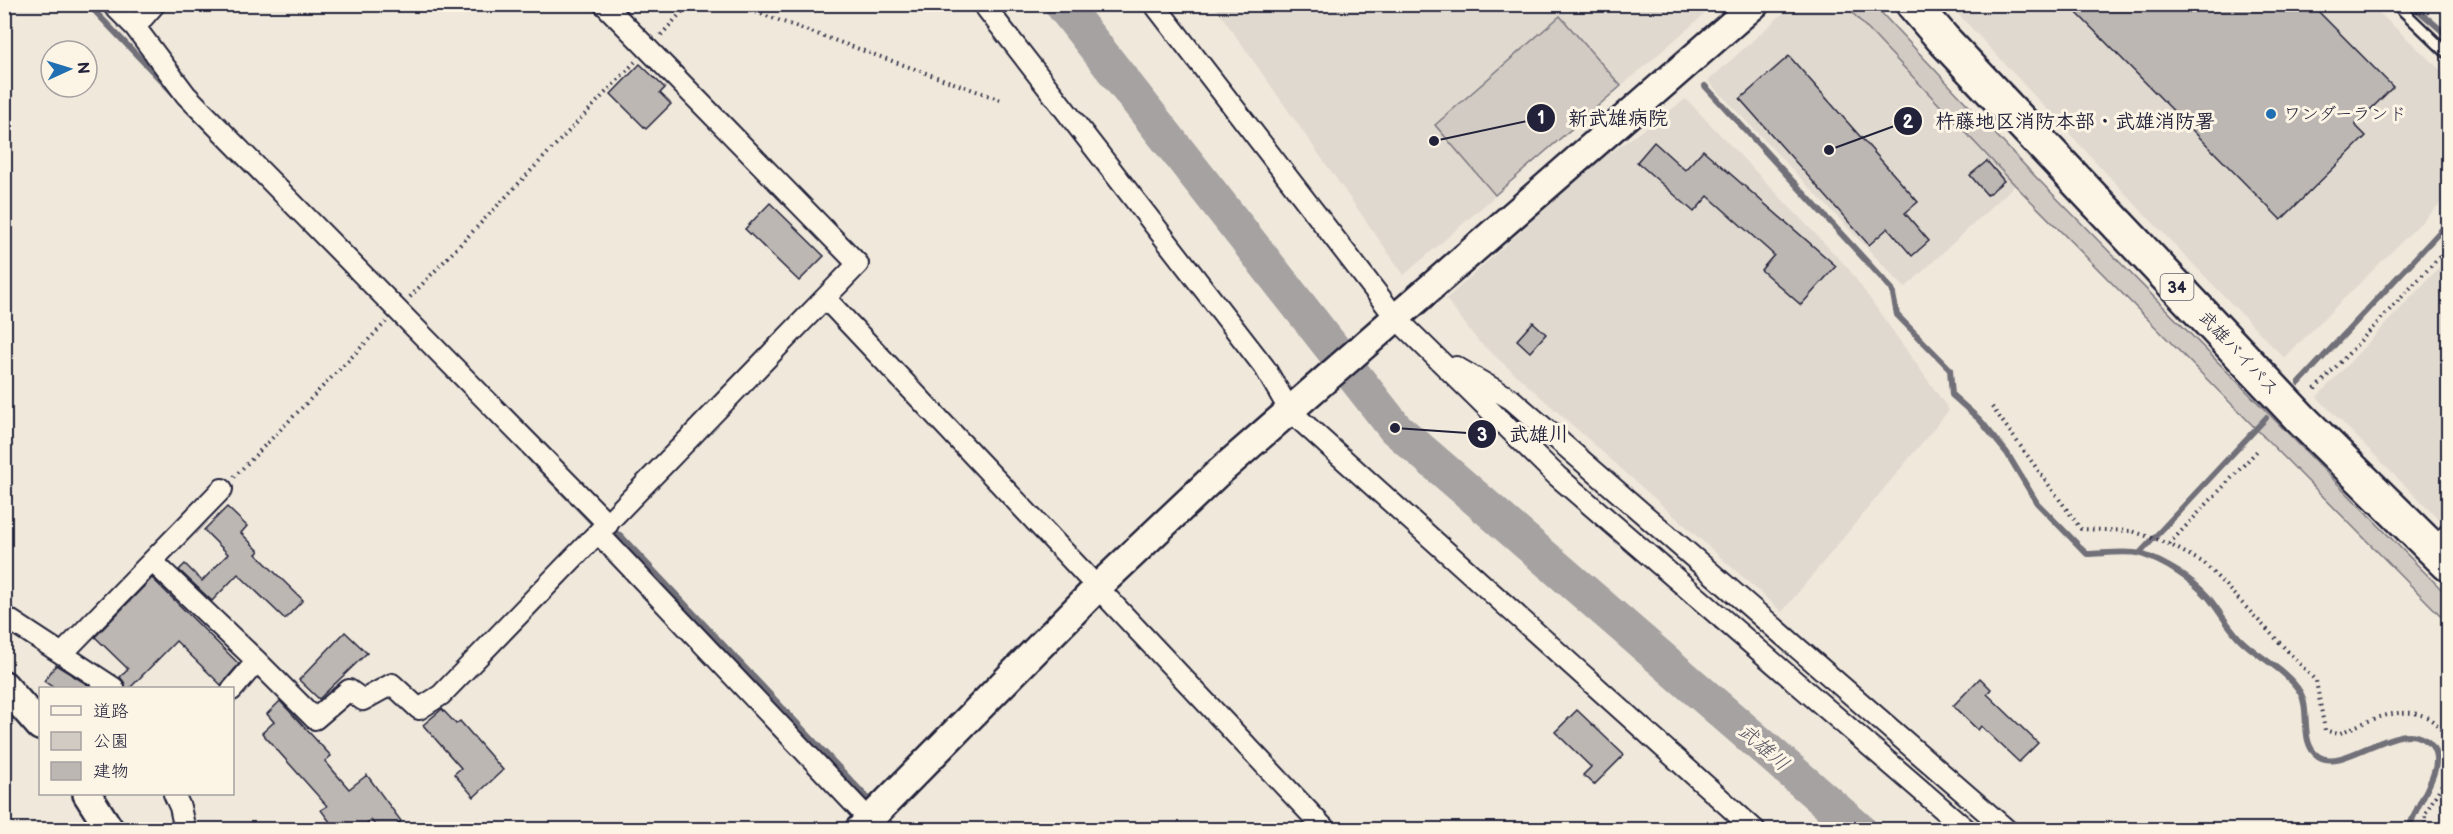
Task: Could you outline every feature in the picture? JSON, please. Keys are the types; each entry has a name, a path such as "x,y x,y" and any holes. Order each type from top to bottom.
{"highway":[{"name":"武雄バイパス","path":"1913,4 1943,39 2303,421 2442,546"}],"street":[{"path":"112,4 135,27 186,95 393,315 604,529 869,826 1099,586 1217,474 1755,4"},
{"path":"135,27 155,4"},
{"path":"152,561 315,718 349,690 363,700 392,684 419,709 441,695 858,264 604,4"},
{"path":"982,4 1265,368 1292,408 1755,830"},
{"path":"1154,4 1394,320 1431,352 1557,476 1967,830"},
{"path":"825,297 1326,830"},
{"path":"1431,352 1511,399 2007,830"},
{"path":"62,654 222,489"},
{"path":"4,616 112,687"},
{"path":"234,688 257,661"},
{"path":"4,685 39,725"},
{"path":"88,795 110,830"},
{"path":"174,795 180,807 185,830"}],"lane":[{"path":"2396,4 2448,54"}],"path":[{"path":"222,489 393,315 689,4"},
{"path":"733,4 1004,100"},
{"path":"2315,390 2448,248"},
{"path":"1992,407 2081,529 2132,531 2169,544 2204,563 2316,681 2325,730 2338,734 2384,714 2420,714 2441,727 2448,741"},
{"path":"2169,544 2257,451"},
{"path":"2425,830 2426,814 2448,774"}],"shaded area":[{"path":"1214,5 1715,5 1404,275"},
{"path":"1792,5 1844,5 2015,185 1905,288 1708,81"},
{"path":"1950,5 2371,5 2448,77 2448,196 2284,358 2135,204"},
{"path":"1686,99 1848,268 1949,410 1782,612 1478,341 1446,299 1595,164"},
{"path":"2448,258 2448,529 2317,397"}],"green space":[{"path":"1845,5 1874,5 2029,170 2448,596 2448,623 2015,185"},
{"path":"1560,16 1621,86 1495,195 1435,125"}],"building":[{"name":"ワンダーランド","path":"2068,4 2311,4 2393,87 2355,125 2366,136 2281,220"},
{"path":"1789,56 1918,202 1905,213 1929,241 1912,256 1888,228 1869,245 1740,99"},
{"path":"640,64 665,88 660,93 671,104 646,129 611,94"},
{"path":"1654,142 1685,170 1703,150 1836,266 1801,305 1761,270 1774,255 1708,196 1694,212 1637,162"},
{"path":"1987,161 2004,181 1987,195 1970,175"},
{"path":"770,203 824,256 799,281 745,229"},
{"path":"1533,322 1546,334 1530,352 1517,340"},
{"path":"227,507 247,526 241,533 259,551 256,554 303,600 285,619 238,574 212,601 179,570 185,564 202,581 228,554 204,530"},
{"path":"152,578 239,664 221,685 176,641 131,687 126,687 120,677 128,669 95,637"},
{"path":"345,632 367,653 319,699 299,680"},
{"path":"56,665 91,687 53,687 44,681"},
{"path":"1980,678 1991,689 1987,694 2038,743 2019,762 1981,726 1978,730 1953,706"},
{"path":"280,701 331,756 325,761 349,789 367,775 401,821 390,830 379,830 371,820 359,830 336,830 321,810 327,806 262,733 274,722 267,714"},
{"path":"442,709 456,724 460,721 503,770 474,797 454,774 461,768 423,725"},
{"path":"1577,710 1624,755 1594,785 1583,775 1591,767 1555,732"}],"waterway":[{"path":"88,4 175,95"},
{"name":"武雄川","path":"1062,4 1395,428 1859,830"},
{"path":"2411,4 2448,36"},
{"path":"1705,86 1892,289 1897,315 1950,369 1952,395 1980,420 2007,453 2037,503 2087,554 2122,552 2141,554 2169,566 2195,584 2209,598 2239,638 2287,677 2300,692 2305,708 2309,743 2318,756 2330,760 2343,757 2391,738 2406,735 2420,737 2432,746 2436,755 2433,776 2409,830"},
{"path":"2299,383 2448,223"},
{"path":"2140,553 2266,418"},
{"path":"528,456 595,525 620,535 874,805"},
{"path":"883,815 896,830"}],"place":[{"name":"ワンダーランド","path":"2271,114"},
{"name":"新武雄病院","path":"1434,141"},
{"name":"杵藤地区消防本部・武雄消防署","path":"1829,150"},
{"name":"武雄川","path":"1395,428"}]}
